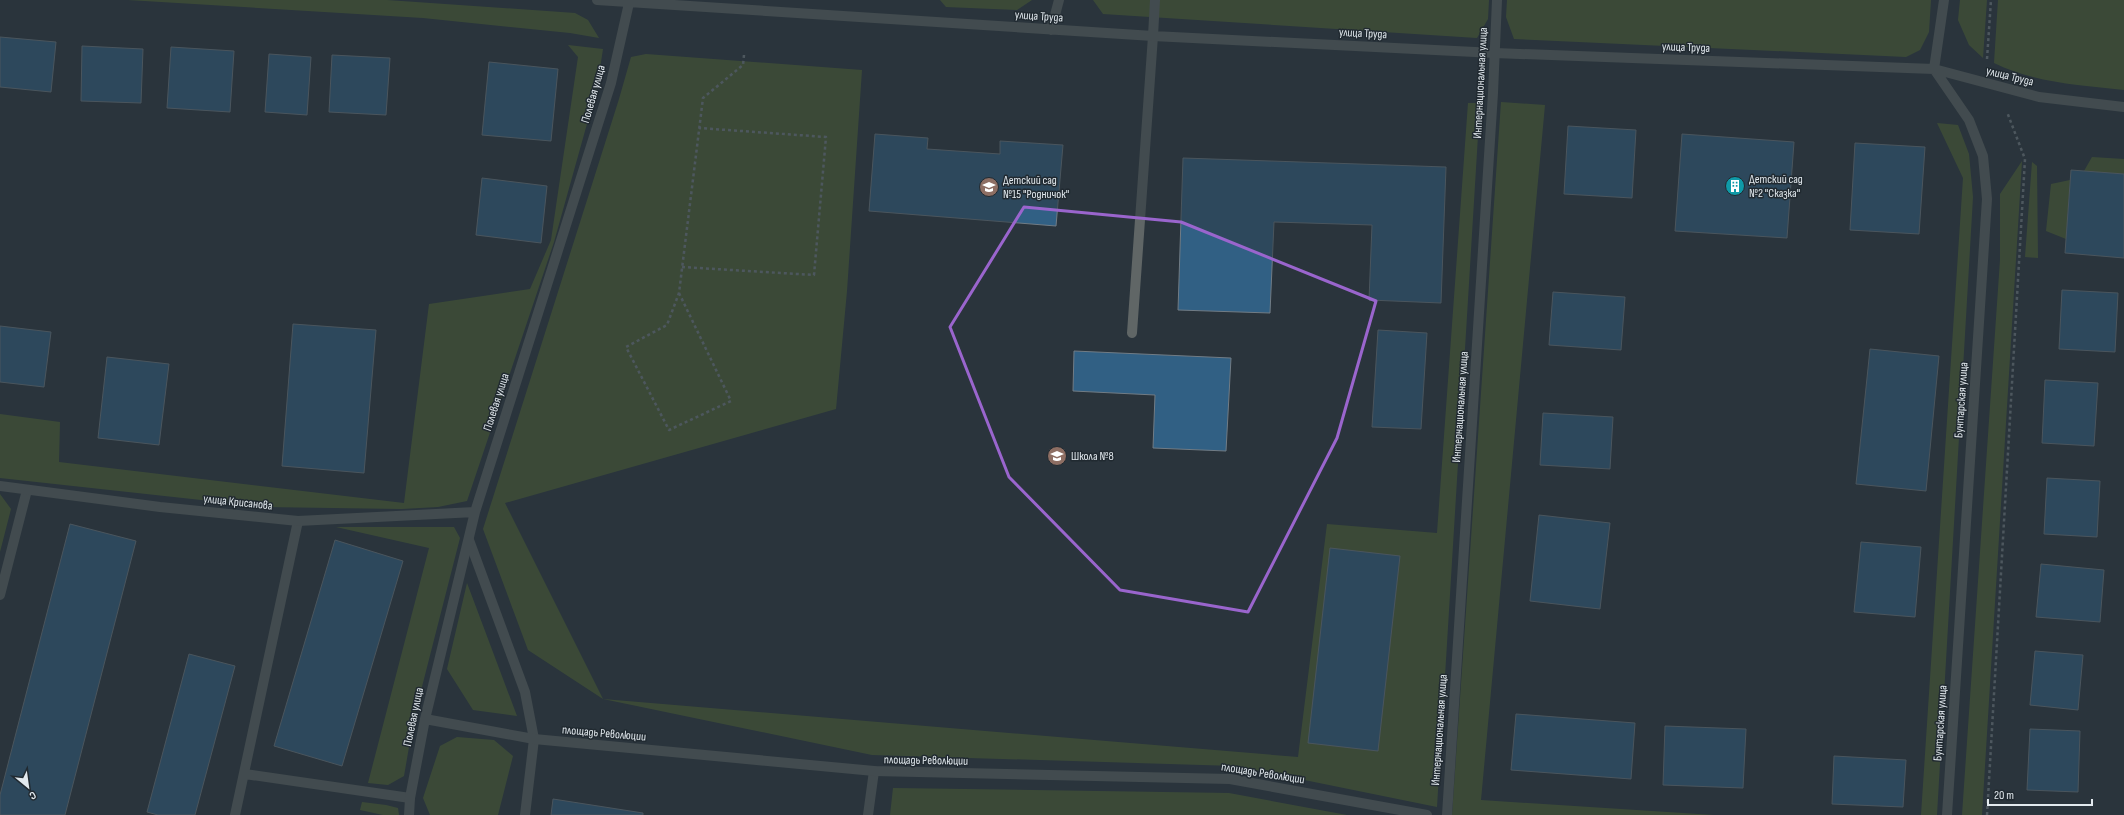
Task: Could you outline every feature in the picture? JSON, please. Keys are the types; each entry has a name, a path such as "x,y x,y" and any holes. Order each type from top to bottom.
{"street":[{"name":"улица Труда","path":"597,0 1153,36 1495,53 1934,69 2039,97 2124,107"},
{"path":"1051,30 1059,0"},
{"path":"1132,333 1155,0"},
{"name":"Интернациональная улица","path":"1447,815 1495,53 1497,0"},
{"path":"1934,69 1944,0"},
{"name":"Полевая улица","path":"409,815 410,798 425,719 475,512 611,83 629,3"},
{"name":"Бунтарская улица","path":"1934,69 1969,120 1983,156 1987,199 1947,815"},
{"name":"улица Крисанова","path":"0,486 298,521 475,512"},
{"path":"0,595 27,490"},
{"path":"235,815 298,521"},
{"path":"468,540 525,692 534,739 525,815"},
{"name":"площадь Революции","path":"425,719 534,739 874,771 1230,779 1427,815"},
{"path":"868,815 874,771"},
{"path":"244,774 410,798"}],"path":[{"path":"1987,815 2025,159 1987,63 1991,0"},
{"path":"679,294 731,401 668,430 626,347 667,325 679,294 702,98 743,65 744,55"},
{"path":"682,267 814,275 826,137 699,128"}],"highlighted area":[{"path":"1024,207 1181,222 1376,301 1337,438 1248,612 1120,590 1009,477 950,327"}],"green space":[{"path":"128,0 387,0 575,13 588,20 599,38 570,33 423,18"},
{"path":"940,0 1032,0 1017,10 946,7"},
{"path":"1093,0 1489,0 1488,19 1477,38 1103,14"},
{"path":"1507,0 1931,0 1929,32 1920,50 1906,57 1514,39 1506,17"},
{"path":"1960,0 1987,0 1983,58 1969,45 1958,20"},
{"path":"1998,0 2124,0 2124,90 2074,85 2041,79 2010,70 1994,63"},
{"path":"568,45 603,49 597,88 554,242 467,501 438,507 402,509 264,507 0,478 0,414 60,422 59,462 404,503 429,304 530,289 551,240 578,57"},
{"path":"646,54 862,70 847,291 836,409 505,503 603,699 528,650 483,529 631,57"},
{"path":"1501,102 1545,105 1481,800 1714,815 1452,815"},
{"path":"1468,103 1480,103 1437,807 1235,766 872,755 603,699 1298,757 1327,524 1437,533"},
{"path":"1937,123 1958,125 1969,154 1973,197 1937,815 1921,815 1963,178"},
{"path":"2092,157 2124,159 2124,174 2084,171"},
{"path":"2022,161 1982,815 1962,815 2000,260 2000,194"},
{"path":"2032,162 2037,166 2038,258 2025,257"},
{"path":"2070,180 2066,239 2046,231 2051,184"},
{"path":"0,494 11,509 0,552"},
{"path":"336,527 454,527 460,538 414,718 404,776 388,785 368,783 429,548"},
{"path":"467,583 517,716 473,710 447,669"},
{"path":"457,737 494,740 513,756 498,815 430,815 423,798 440,746"},
{"path":"893,788 1229,793 1347,815 890,815"},
{"path":"362,802 398,808 399,815 383,815 360,810"}],"building":[{"path":"0,37 56,42 51,92 0,87"},
{"path":"82,46 143,49 141,103 81,101"},
{"path":"171,47 234,51 230,112 167,108"},
{"path":"269,54 311,57 307,115 265,112"},
{"path":"332,55 390,58 386,115 329,112"},
{"path":"489,62 558,69 551,141 482,135"},
{"path":"1568,126 1636,130 1632,198 1564,194"},
{"name":"Детский сад №15 \"Родничок\"","path":"875,134 928,138 927,149 1000,154 1000,141 1063,145 1056,226 869,211"},
{"name":"Детский сад №2 \"Сказка\"","path":"1682,134 1794,142 1787,238 1675,231"},
{"path":"1855,143 1925,147 1919,234 1850,230"},
{"path":"1183,158 1446,167 1441,303 1369,300 1372,225 1274,222 1270,313 1178,310"},
{"path":"2071,170 2124,174 2124,258 2065,253"},
{"path":"482,178 547,186 541,243 476,235"},
{"path":"2062,290 2118,293 2115,352 2059,349"},
{"path":"1553,292 1625,297 1621,350 1549,345"},
{"path":"293,324 376,330 364,473 282,466"},
{"path":"0,326 51,332 44,387 0,382"},
{"path":"1378,330 1427,333 1421,429 1372,427"},
{"path":"1870,349 1939,356 1926,491 1856,484"},
{"path":"1074,351 1231,358 1226,451 1153,448 1155,395 1073,391"},
{"path":"107,357 169,364 159,445 98,438"},
{"path":"2045,380 2098,383 2094,446 2042,443"},
{"path":"1543,413 1613,417 1610,469 1540,465"},
{"path":"2047,478 2100,481 2097,537 2044,534"},
{"path":"1539,515 1610,523 1600,609 1530,601"},
{"path":"70,524 136,541 65,815 0,815 0,795"},
{"path":"335,540 403,561 342,766 274,746"},
{"path":"1861,542 1921,547 1915,617 1854,612"},
{"path":"1330,548 1400,556 1378,751 1308,743"},
{"path":"2041,564 2104,570 2100,622 2036,617"},
{"path":"2035,651 2083,655 2078,710 2030,705"},
{"path":"189,654 235,666 195,815 158,815 147,812"},
{"path":"1516,714 1635,723 1631,779 1511,770"},
{"path":"1665,726 1746,729 1743,788 1663,785"},
{"path":"2030,729 2080,731 2078,792 2027,790"},
{"path":"1834,756 1906,760 1903,807 1832,804"},
{"path":"553,799 643,813 643,815 551,815"}],"place":[{"name":"Детский сад №2 \"Сказка\"","path":"1735,186"},
{"name":"Детский сад №15 \"Родничок\"","path":"989,187"},
{"name":"Школа №8","path":"1057,456"}]}
